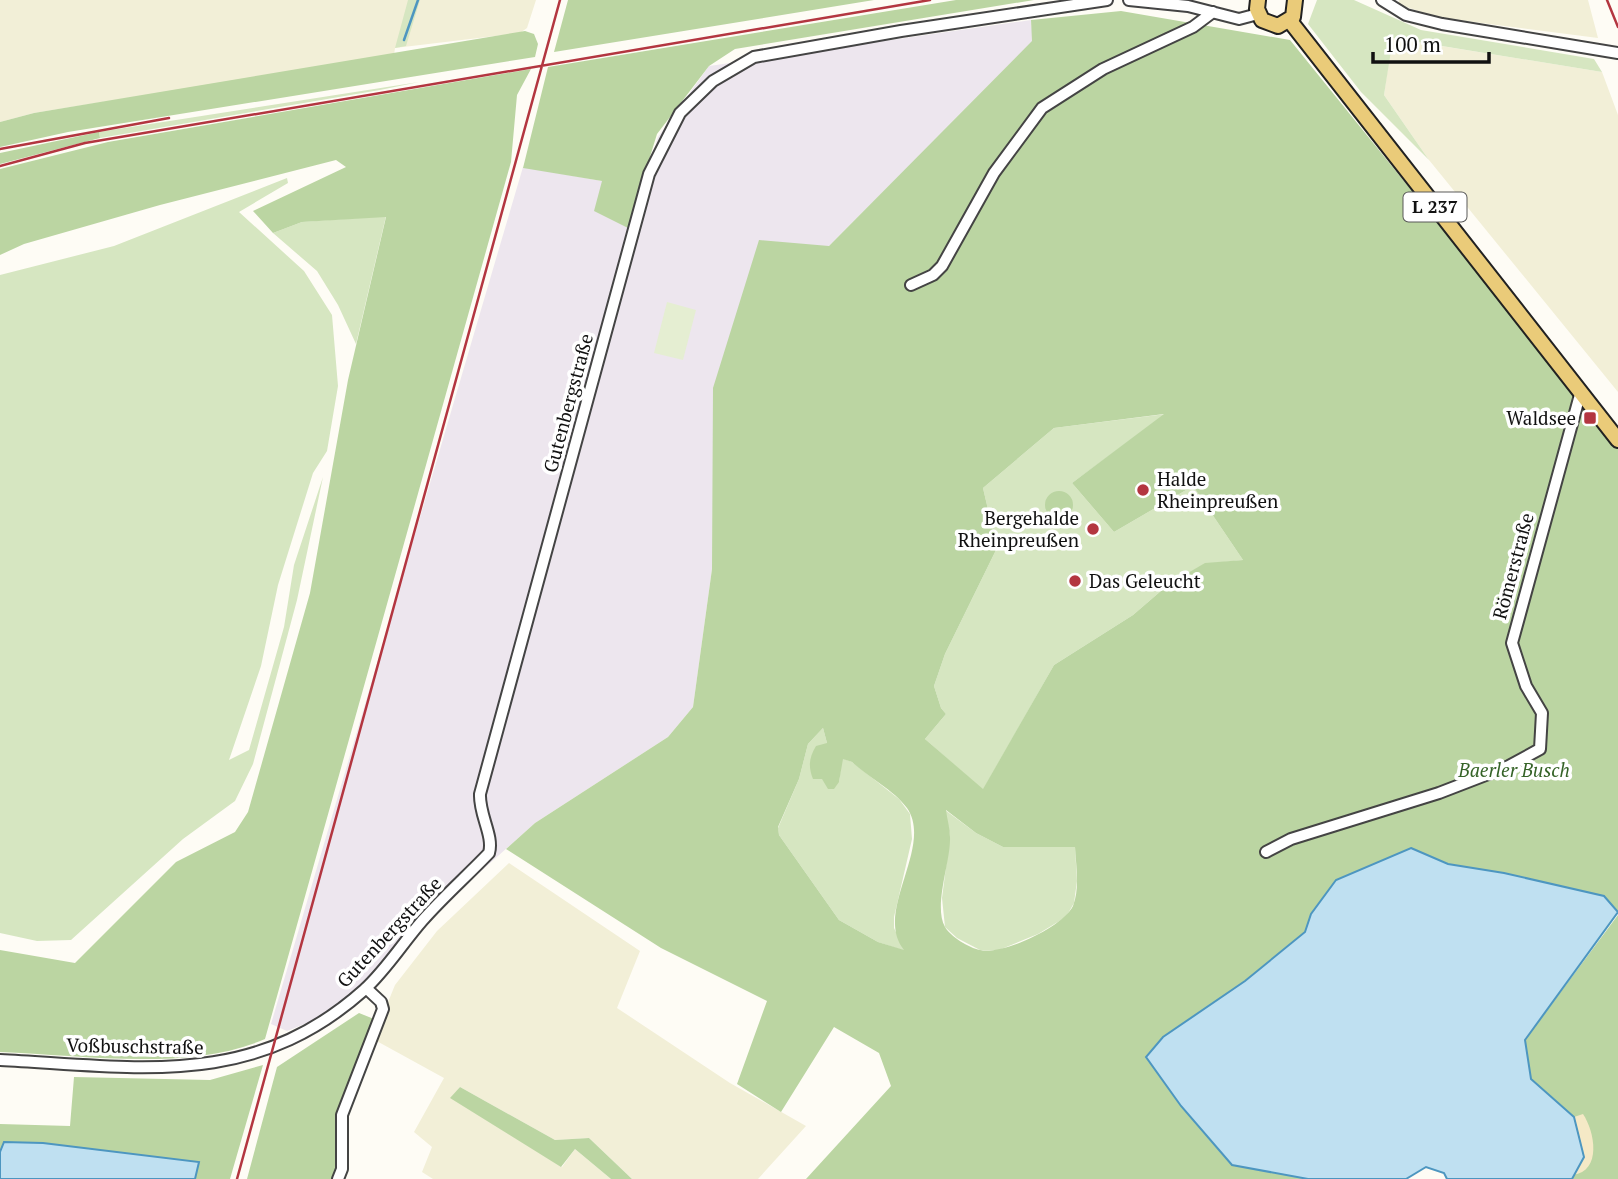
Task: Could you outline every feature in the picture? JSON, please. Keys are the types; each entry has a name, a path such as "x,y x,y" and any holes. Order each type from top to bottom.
{"main road":[{"path":"1258,7 1272,26 1290,21 1295,12 1295,0"},
{"name":"L 237","path":"1290,21 1618,440"}],"street":[{"name":"Gutenbergstraße","path":"267,1049 315,1026 366,988 423,920 489,853 492,844 479,808 480,794 649,174 680,113 712,81 754,57 901,31 1107,0"},
{"path":"1129,0 1188,6 1239,19 1258,7"},
{"path":"1382,0 1406,15 1442,24 1618,53"},
{"path":"911,285 933,275 942,266 994,173 1042,108 1103,69 1193,27 1213,12"},
{"name":"Römerstraße","path":"1266,852 1291,839 1473,781 1540,749 1542,713 1526,686 1511,643 1581,391"},
{"path":"338,1179 342,1169 342,1115 382,1018 381,1002 366,988"},
{"name":"Voßbuschstraße","path":"0,1060 185,1067 234,1060 267,1049"}],"shaded area":[{"path":"0,0 536,0 527,28 520,33 395,48 394,55 34,113 0,122"},
{"path":"1399,0 1588,0 1598,38 1435,17 1398,4"},
{"path":"1031,20 1033,41 829,246 712,569 693,707 668,737 535,823 394,949 370,978 325,1016 287,1031 271,1024 523,167 602,181 628,228 658,137 709,66"},
{"path":"1392,38 1602,72 1618,115 1618,392 1429,160 1384,95"},
{"path":"509,863 640,951 617,1008 730,1083 806,1126 758,1179 632,1179 589,1138 555,1140 460,1087 451,1098 562,1167 575,1149 611,1179 433,1179 422,1172 432,1147 414,1132 444,1078 373,1039 395,985 437,931"}],"green space":[{"path":"408,0 420,0 406,46 395,48"},
{"path":"568,0 874,0 554,52"},
{"path":"956,0 1034,0 735,49 709,66 657,134 628,228 594,211 602,181 523,168 548,67"},
{"path":"1317,0 1354,0 1421,30 1594,59 1602,72 1393,38 1384,95 1429,160 1361,92 1308,24"},
{"name":"Halde Rheinpreußen","path":"1121,11 1290,40 1618,446 1618,912 1604,896 1504,873 1448,864 1411,848 1311,914 1305,932 1245,981 1292,1175 1308,1179 806,1179 891,1086 879,1053 834,1027 781,1112 737,1084 767,1001 661,948 506,849 535,823 668,737 693,707 712,569 713,388 759,240 829,246 1032,41 1031,20","holes":["1164,414 1072,483 1114,532 1193,486 1243,560 1205,563 1169,584 1133,615 1054,665 983,789 925,739 946,714 941,708 934,686 945,654 997,548 983,488 1054,428","823,728 827,743 816,746 810,766 813,779 822,779 828,789 834,789 839,782 843,759 852,762 888,789 907,808 913,824 914,841 895,917 896,935 904,950 878,942 839,920 779,835 778,827 799,779 808,744","946,810 976,833 1003,847 1075,847 1077,877 1073,906 1057,922 1017,944 980,950 960,941 945,927 942,918 950,834"]},
{"path":"525,31 534,34 538,44 535,57 68,132 0,147 0,122 34,113"},
{"path":"531,69 517,95 511,162 265,1039 235,1049 169,1058 100,1058 0,1052 0,950 75,963 176,862 235,832 248,812 310,593 348,380 386,217 302,222 273,233 253,211 346,167 336,160 160,205 24,244 0,255 0,169 108,142"},
{"path":"419,82 100,138 99,132"},
{"path":"99,132 100,138 0,164 0,153"},
{"path":"287,178 288,183 239,212 304,271 332,315 338,386 327,451 313,473 278,585 261,666 229,760 249,750 284,627 294,565 323,477 297,600 253,764 235,801 183,839 71,940 37,941 0,933 0,275 114,246"},
{"path":"386,216 356,344 338,305 317,271 273,233 302,222"},
{"path":"667,302 696,310 683,360 654,353"},
{"path":"1166,414 1072,483 1114,532 1193,486 1243,560 1205,564 1169,584 1133,615 1054,665 983,790 925,739 946,714 941,708 934,686 945,654 997,548 983,488 1054,428"},
{"path":"1059,491 1069,495 1073,505 1069,515 1059,519 1049,515 1045,505 1049,495"},
{"path":"823,728 827,743 822,779 839,782 842,758 852,762 899,799 910,814 912,839 894,917 894,928 905,951 878,942 839,920 779,835 778,828 799,779 808,744"},
{"path":"945,810 976,833 1003,847 1075,847 1077,881 1074,903 1066,917 1038,934 999,950 980,950 957,938 945,927 942,898 950,836"},
{"path":"1618,915 1618,1179 1572,1179 1584,1157 1574,1117 1531,1079 1525,1040"},
{"path":"359,1013 379,1021 340,1115 336,1179 247,1179 277,1067"},
{"path":"263,1065 230,1179 195,1179 198,1162 0,1152 0,1124 70,1126 74,1077 210,1080"},
{"path":"460,1087 555,1140 589,1138 632,1179 611,1179 575,1149 561,1167 450,1098"}],"sand":[{"path":"1583,1114 1593,1140 1592,1159 1582,1172 1573,1175 1584,1157 1574,1117"}],"water":[{"path":"1411,848 1448,864 1504,873 1604,896 1618,912 1525,1040 1531,1079 1574,1117 1584,1157 1572,1179 1447,1179 1444,1173 1426,1167 1406,1179 1308,1179 1232,1165 1181,1106 1146,1057 1163,1037 1245,981 1305,932 1311,914 1336,880"},
{"path":"4,1142 43,1143 199,1162 195,1179 0,1179 0,1152"}],"waterway":[{"path":"404,40 418,0"}],"railway":[{"path":"237,1179 560,0"},
{"path":"0,166 85,143 930,0"},
{"path":"1607,0 1618,27"},
{"path":"0,149 169,118"}],"place":[{"name":"Waldsee","path":"1590,418"},
{"name":"Halde Rheinpreußen","path":"1143,490"},
{"name":"Bergehalde Rheinpreußen","path":"1093,529"},
{"name":"Das Geleucht","path":"1075,581"}],"park label":[{"name":"Baerler Busch","path":"1514,770"}]}
